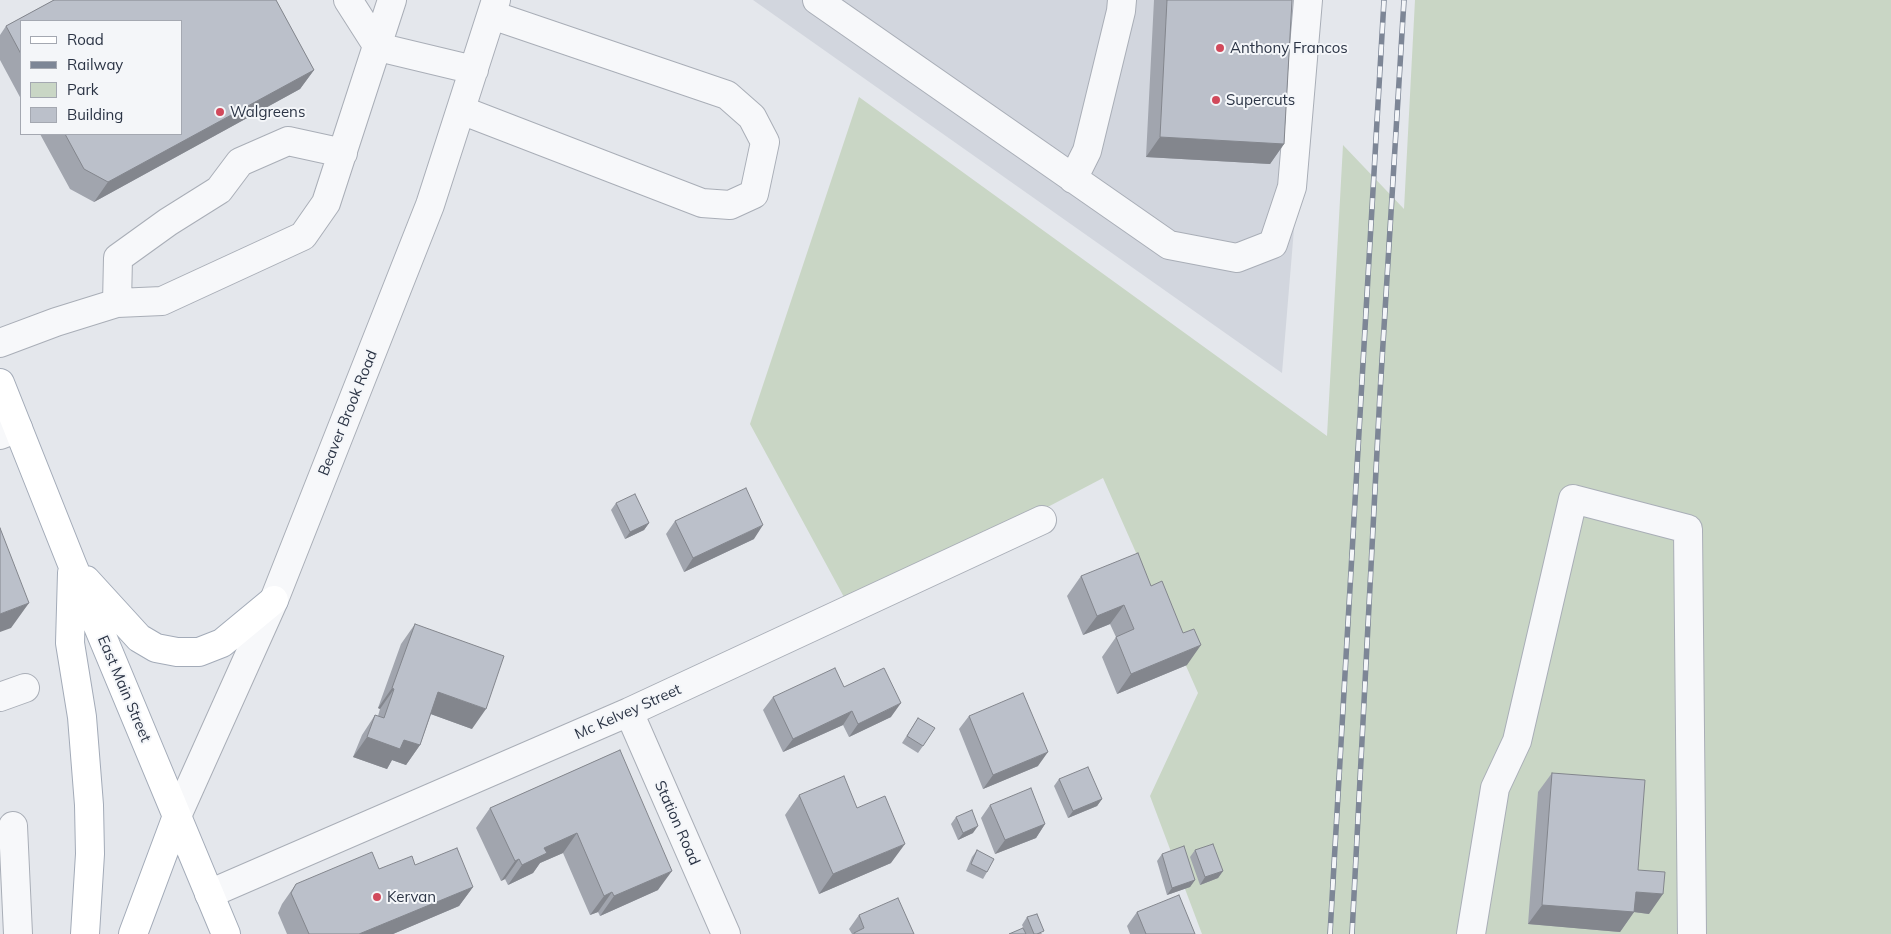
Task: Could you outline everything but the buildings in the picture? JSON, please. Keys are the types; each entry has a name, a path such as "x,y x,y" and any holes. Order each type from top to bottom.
{"main road":[{"name":"East Main Street","path":"0,383 14,435 72,564 226,934"},
{"path":"72,564 139,638 156,648 177,652 199,652 222,642 274,600"},
{"path":"72,564 70,643 82,717 89,815 90,854 84,934"},
{"path":"133,934 177,816"}],"street":[{"path":"348,0 378,47 474,70"},
{"path":"0,343 56,322 118,303 162,301 302,236 326,203 392,0"},
{"path":"817,0 1169,245 1237,258 1273,244 1292,187 1308,0"},
{"path":"1073,179 1087,151 1121,12 1122,0"},
{"path":"461,110 702,203 730,205 754,194 765,142 752,117 727,94 494,8"},
{"name":"Beaver Brook Road","path":"177,816 274,600 430,205 494,8"},
{"path":"118,303 118,258 168,222 219,190 240,162 288,141 343,152"},
{"path":"1471,934 1495,788 1517,741 1573,499 1688,529 1692,934"},
{"name":"Mc Kelvey Street","path":"209,894 629,712 1042,520"},
{"path":"0,697 25,688"},
{"name":"Station Road","path":"629,712 726,934"},
{"path":"13,826 18,934"}],"shaded area":[{"path":"753,0 1313,0 1282,373"}],"green space":[{"path":"1415,0 1891,0 1891,934 1202,934 1150,796 1198,693 1103,478 851,610 750,424 859,97 1327,436 1343,145 1404,209"}],"railway":[{"path":"1330,934 1384,0"},
{"path":"1352,934 1380,393 1404,0"}],"place":[{"name":"Anthony Francos","path":"1220,48"},
{"name":"Supercuts","path":"1216,100"},
{"name":"Walgreens","path":"220,112"},
{"name":"Kervan","path":"377,897"}]}
